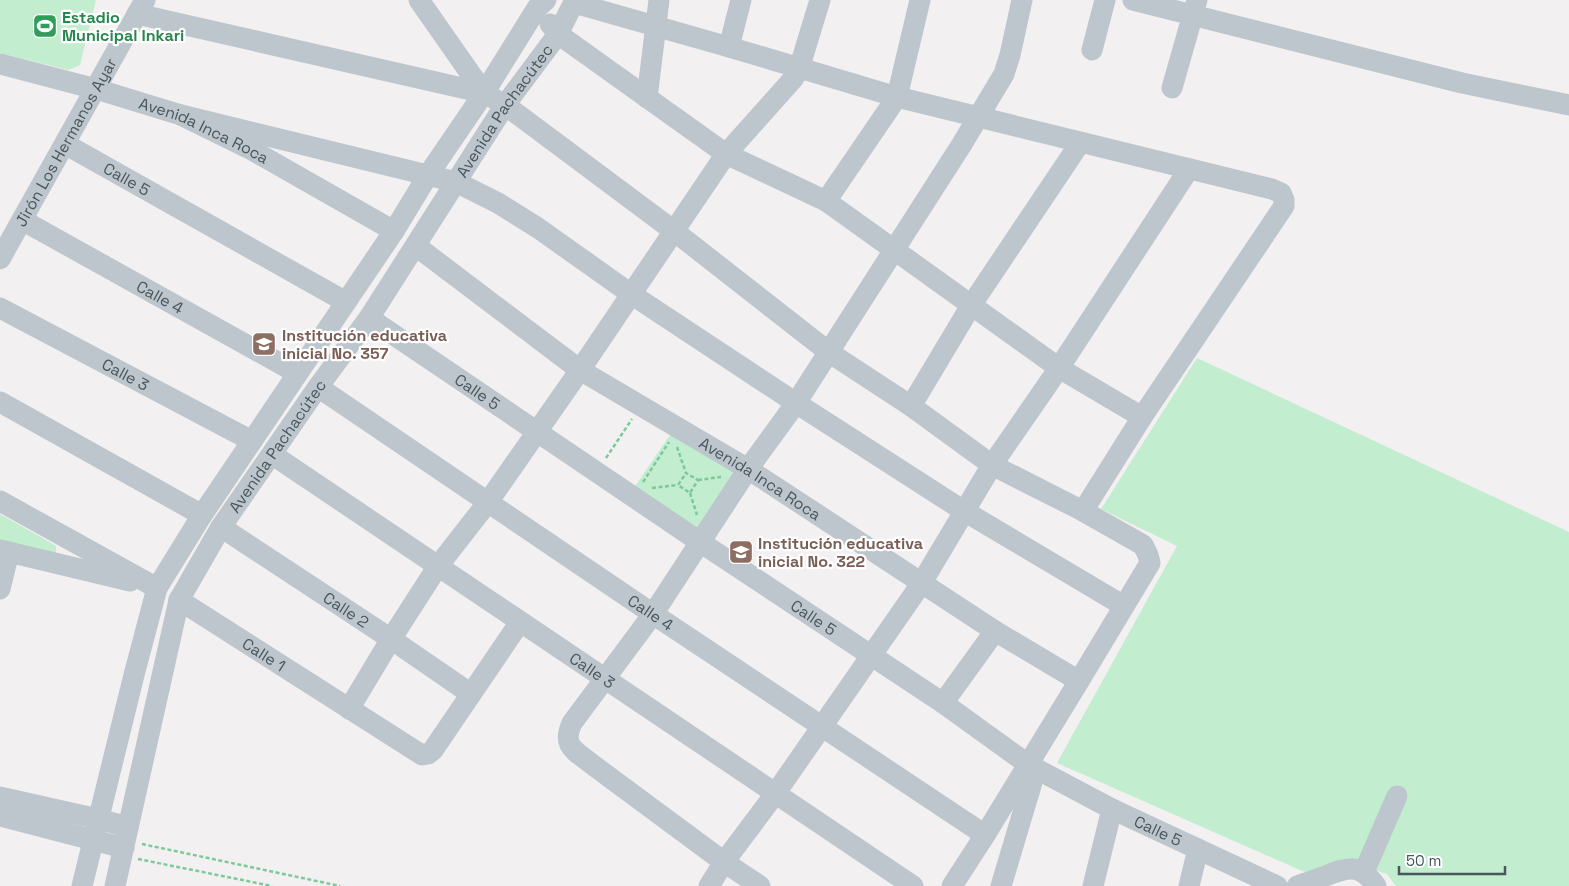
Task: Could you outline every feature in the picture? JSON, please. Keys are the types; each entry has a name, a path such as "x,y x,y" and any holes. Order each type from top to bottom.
{"street":[{"path":"419,0 484,93"},
{"path":"646,98 659,0"},
{"path":"729,47 741,0"},
{"path":"349,709 438,566 488,502 726,154 793,79 799,69 820,0"},
{"path":"826,201 897,97 920,0"},
{"path":"760,886 724,862 593,766 572,748 567,740 568,732 572,722 653,614 748,469 830,353 978,116 1004,74 1022,0"},
{"path":"1092,50 1105,0"},
{"path":"1133,0 1195,7 1462,83 1569,105"},
{"path":"575,2 897,97 1272,189 1281,193 1284,206 1142,417 1083,511"},
{"name":"Avenida Pachacútec","path":"115,886 179,600 221,527 273,455 318,387 369,318 505,105 558,34 575,2"},
{"path":"538,3 558,34 726,154 826,201 1059,368 1142,417"},
{"name":"Avenida Pachacútec","path":"82,886 157,588 202,515 394,231 428,175 484,93 538,3"},
{"path":"141,7 484,93 505,105 674,230 830,353 911,406 992,465 1083,511 1143,546 1150,563 1079,681 1032,767 952,886"},
{"name":"Jirón Los Hermanos Ayar","path":"0,259 141,7"},
{"path":"1172,88 1195,7"},
{"name":"Avenida Inca Roca","path":"0,64 96,89 181,115 250,149 394,231"},
{"path":"181,115 456,182 498,203 538,228 631,294 796,403 964,511 1124,606"},
{"path":"911,406 972,304 1080,143"},
{"name":"Calle 5","path":"65,144 346,302"},
{"path":"709,886 724,862 775,794 921,584 992,465 1059,368 1189,169"},
{"name":"Calle 4","path":"22,220 297,373"},
{"name":"Avenida Inca Roca","path":"416,246 580,370 748,469 921,584 1079,681"},
{"name":"Calle 3","path":"0,308 252,441"},
{"name":"Calle 5","path":"369,318 700,542 871,654 1032,767 1112,809 1277,886"},
{"name":"Calle 4","path":"318,387 653,614 985,835"},
{"path":"0,402 202,515"},
{"name":"Calle 3","path":"273,455 913,886"},
{"path":"0,501 157,588"},
{"name":"Calle 2","path":"221,527 471,694"},
{"path":"0,588 5,551 157,588"},
{"name":"Calle 1","path":"179,600 422,755 428,754 433,750 471,694"},
{"path":"471,694 520,622"},
{"path":"943,703 995,631"},
{"path":"1000,886 1032,767"},
{"path":"1297,886 1344,869 1357,869 1370,879 1397,796"},
{"path":"0,797 98,819 125,843"},
{"path":"1093,886 1112,809"},
{"path":"0,816 93,840 125,843"},
{"path":"1189,886 1198,849"}],"path":[{"path":"606,458 636,413"},
{"path":"638,489 673,436"},
{"path":"676,445 686,473 698,480 727,477"},
{"path":"678,485 686,473"},
{"path":"690,493 698,480"},
{"path":"648,488 678,485 690,493 699,520"},
{"path":"125,843 272,886"},
{"path":"125,843 340,886"}],"green space":[{"name":"Estadio Municipal Inkari","path":"0,0 96,0 80,65 68,70 0,53"},
{"path":"1197,358 1569,532 1569,886 1396,886 1387,874 1362,866 1318,878 1057,763 1177,546 1101,509"},
{"path":"672,432 738,475 702,531 634,488"},
{"path":"0,514 56,546 55,554 0,543"}],"place":[{"name":"Estadio Municipal Inkari","path":"45,26"},
{"name":"Institución educativa inicial No. 357","path":"264,344"},
{"name":"Institución educativa inicial No. 322","path":"741,552"}]}
